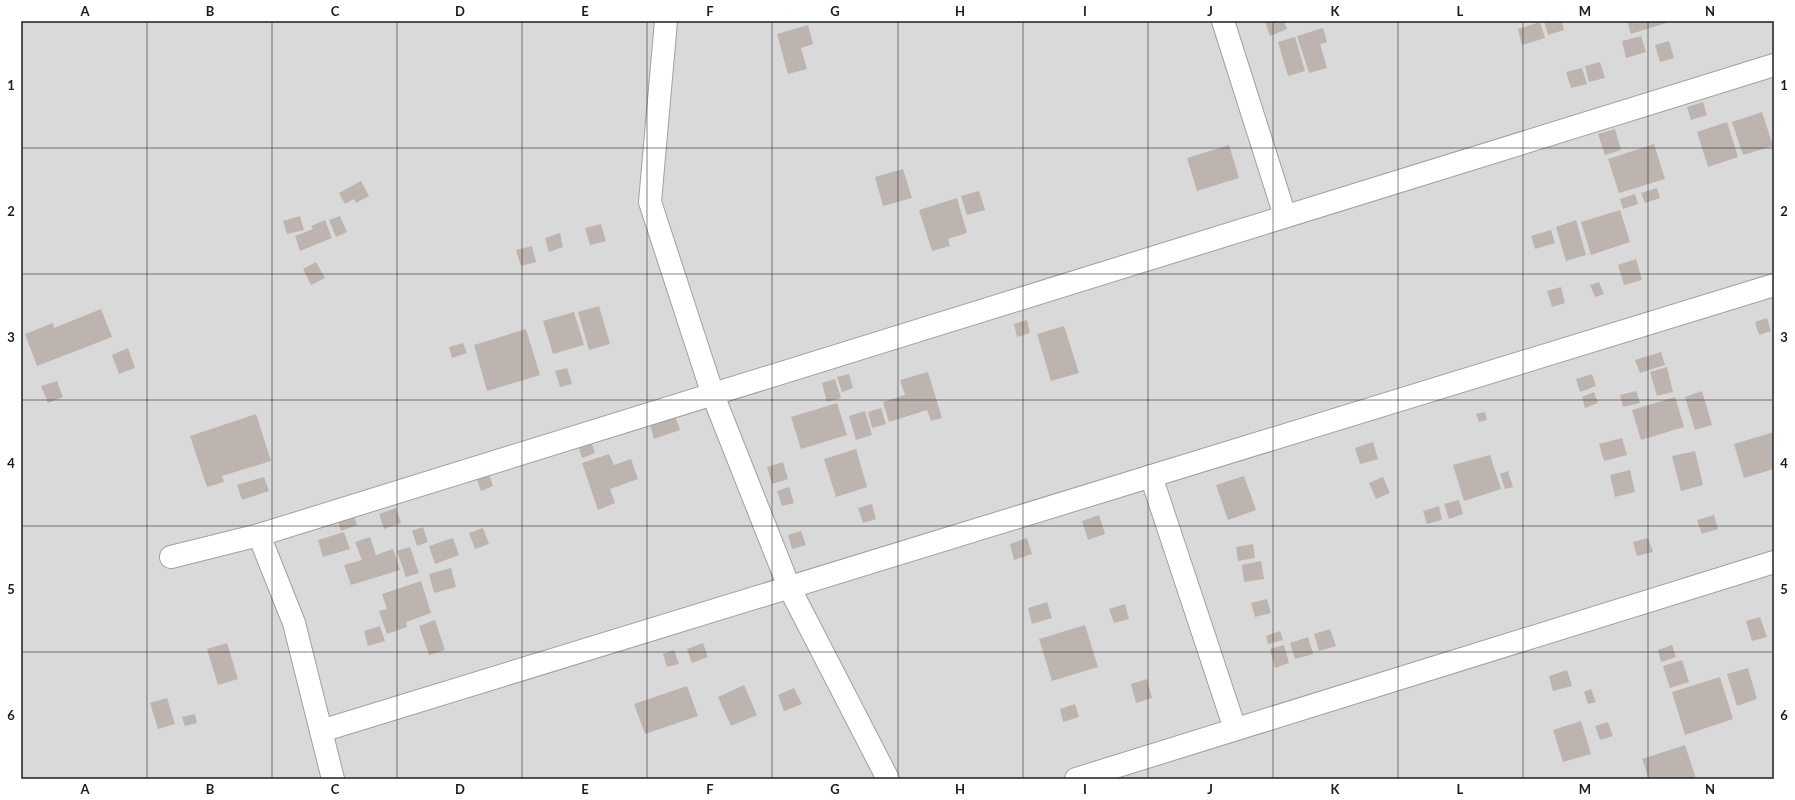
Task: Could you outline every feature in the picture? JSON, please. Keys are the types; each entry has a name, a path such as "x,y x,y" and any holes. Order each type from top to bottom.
{"street":[{"path":"666,21 650,202 713,395 789,587 888,779"},
{"path":"1230,23 1284,216"},
{"path":"171,557 259,535 713,395 1284,216 1774,66"},
{"path":"321,731 1774,285"},
{"path":"1151,476 1235,729"},
{"path":"259,535 294,623 333,779"},
{"path":"1076,779 1774,562"}],"shaded area":[{"path":"21,21 1774,21 1774,779 21,779"}],"building":[{"path":"1265,21 1284,21 1287,29 1270,36"},
{"path":"1544,21 1562,21 1564,30 1548,35"},
{"path":"1627,21 1666,21 1666,23 1631,34"},
{"path":"1540,22 1545,38 1522,45 1518,29"},
{"path":"808,25 813,44 801,48 807,69 788,74 777,34"},
{"path":"1323,28 1327,42 1320,44 1327,68 1309,73 1297,36"},
{"path":"1641,36 1646,52 1626,58 1622,41"},
{"path":"1295,37 1305,71 1288,76 1278,42"},
{"path":"1669,41 1674,58 1660,62 1655,45"},
{"path":"1600,62 1605,78 1589,82 1585,66"},
{"path":"1582,68 1587,84 1571,88 1566,72"},
{"path":"1703,102 1707,115 1691,120 1687,107"},
{"path":"1762,112 1773,146 1743,155 1732,122"},
{"path":"1727,122 1738,157 1708,167 1697,132"},
{"path":"1615,129 1621,150 1605,155 1598,134"},
{"path":"1654,144 1665,179 1619,193 1608,159"},
{"path":"1229,145 1239,178 1197,191 1187,158"},
{"path":"903,169 912,198 883,206 875,177"},
{"path":"361,181 369,196 356,203 354,199 345,204 339,193"},
{"path":"1657,188 1660,198 1645,203 1641,193"},
{"path":"979,191 985,210 967,215 961,196"},
{"path":"1635,194 1638,204 1623,209 1620,199"},
{"path":"957,198 967,233 948,239 950,246 932,251 919,210"},
{"path":"1620,210 1630,242 1591,255 1581,222"},
{"path":"300,216 304,230 287,234 283,221"},
{"path":"340,216 347,232 336,237 329,220"},
{"path":"325,220 332,238 300,251 295,236 313,229 311,226"},
{"path":"1576,220 1586,255 1566,261 1556,227"},
{"path":"601,224 606,241 590,245 585,228"},
{"path":"1551,230 1555,243 1535,249 1531,236"},
{"path":"560,233 563,247 549,252 545,238"},
{"path":"532,246 536,262 521,266 516,250"},
{"path":"1636,259 1642,280 1624,285 1618,265"},
{"path":"316,262 325,278 311,285 303,269"},
{"path":"1599,282 1604,294 1595,297 1590,285"},
{"path":"1561,287 1565,303 1552,307 1547,291"},
{"path":"599,306 610,344 589,350 578,312"},
{"path":"101,309 112,337 37,366 25,334 53,323 54,328"},
{"path":"574,312 584,345 553,354 543,321"},
{"path":"1767,318 1771,331 1759,335 1755,322"},
{"path":"1027,320 1030,333 1017,337 1014,324"},
{"path":"1064,326 1079,373 1051,381 1037,334"},
{"path":"526,329 540,375 487,391 474,345"},
{"path":"463,343 467,353 452,358 449,347"},
{"path":"128,348 135,368 119,374 112,355"},
{"path":"1661,352 1665,365 1640,373 1635,360"},
{"path":"1667,367 1673,392 1657,396 1650,372"},
{"path":"567,368 572,384 560,387 555,371"},
{"path":"928,372 942,418 931,421 927,410 889,422 883,402 905,395 900,380"},
{"path":"849,374 853,388 842,392 837,377"},
{"path":"1592,374 1596,386 1580,392 1576,379"},
{"path":"835,379 841,398 827,402 822,383"},
{"path":"57,381 63,397 48,403 41,386"},
{"path":"1636,391 1640,403 1623,407 1620,395"},
{"path":"1702,391 1712,425 1695,430 1685,397"},
{"path":"1594,392 1598,403 1585,408 1582,397"},
{"path":"1675,397 1684,427 1641,440 1632,410"},
{"path":"837,403 847,435 801,449 791,417"},
{"path":"881,408 886,424 872,428 868,412"},
{"path":"865,411 872,435 856,440 849,416"},
{"path":"1485,412 1487,420 1479,422 1476,414"},
{"path":"674,413 680,430 654,439 649,421"},
{"path":"256,414 271,461 222,476 224,482 207,487 190,436"},
{"path":"1774,432 1774,469 1744,478 1734,444"},
{"path":"1622,438 1627,455 1604,461 1599,444"},
{"path":"591,441 595,453 582,458 578,445"},
{"path":"1373,442 1378,459 1360,464 1355,448"},
{"path":"856,449 867,487 836,497 824,459"},
{"path":"1695,451 1703,485 1681,491 1672,456"},
{"path":"609,454 614,465 631,459 638,479 610,489 615,503 598,510 582,463"},
{"path":"1490,455 1501,489 1464,501 1453,465"},
{"path":"783,462 788,479 772,484 767,467"},
{"path":"1630,470 1635,492 1615,497 1610,475"},
{"path":"488,471 493,486 481,491 475,475"},
{"path":"1508,471 1513,487 1505,489 1500,474"},
{"path":"1244,476 1256,510 1228,520 1216,485"},
{"path":"264,477 269,491 242,500 237,485"},
{"path":"1383,477 1390,493 1376,499 1369,483"},
{"path":"789,487 794,503 782,506 777,491"},
{"path":"1459,500 1463,514 1449,519 1444,504"},
{"path":"872,504 876,519 863,523 858,508"},
{"path":"1439,506 1442,520 1427,524 1423,511"},
{"path":"396,508 401,523 384,529 379,514"},
{"path":"352,509 357,525 341,531 336,515"},
{"path":"1099,515 1105,534 1088,540 1082,521"},
{"path":"1714,515 1718,529 1702,534 1697,520"},
{"path":"423,527 428,542 417,546 412,531"},
{"path":"483,528 489,544 475,549 469,533"},
{"path":"801,531 806,545 792,549 788,535"},
{"path":"344,532 350,549 323,557 318,540"},
{"path":"370,537 376,555 393,549 400,570 351,585 344,565 362,560 355,542"},
{"path":"453,538 459,555 435,564 429,546"},
{"path":"1027,538 1032,554 1014,560 1010,544"},
{"path":"1648,538 1653,552 1637,556 1633,542"},
{"path":"1253,544 1255,558 1238,561 1236,547"},
{"path":"410,547 419,573 406,577 397,551"},
{"path":"1261,561 1264,579 1244,582 1242,565"},
{"path":"451,568 456,587 434,593 429,574"},
{"path":"421,581 431,613 406,622 407,627 387,634 379,611 387,609 382,594"},
{"path":"1267,599 1271,613 1255,617 1251,603"},
{"path":"1047,602 1052,618 1032,624 1028,608"},
{"path":"1125,604 1129,619 1114,623 1109,609"},
{"path":"1760,617 1767,637 1752,641 1746,621"},
{"path":"435,620 445,650 429,655 419,626"},
{"path":"1085,625 1098,667 1052,681 1039,639"},
{"path":"380,626 385,641 368,646 364,631"},
{"path":"1330,629 1336,646 1319,651 1314,634"},
{"path":"1280,631 1283,640 1268,644 1266,636"},
{"path":"1308,637 1313,654 1295,659 1290,643"},
{"path":"227,643 238,679 218,685 207,649"},
{"path":"703,643 708,657 692,663 687,649"},
{"path":"1284,645 1289,663 1275,668 1270,649"},
{"path":"1672,645 1676,657 1661,662 1658,650"},
{"path":"674,650 679,664 667,667 663,654"},
{"path":"1682,660 1689,682 1670,688 1663,666"},
{"path":"1748,668 1757,699 1737,706 1727,674"},
{"path":"1567,670 1572,686 1553,691 1549,676"},
{"path":"1720,677 1733,719 1685,735 1672,692"},
{"path":"1147,679 1152,698 1136,703 1131,684"},
{"path":"744,685 757,715 731,726 718,697"},
{"path":"687,686 698,716 645,734 634,704"},
{"path":"794,688 802,704 784,711 778,695"},
{"path":"1591,689 1596,702 1588,704 1584,692"},
{"path":"167,698 175,724 158,729 150,703"},
{"path":"1075,704 1079,717 1063,722 1060,709"},
{"path":"195,714 197,723 185,726 182,717"},
{"path":"1581,721 1591,754 1563,762 1553,730"},
{"path":"1608,722 1613,736 1600,740 1595,726"},
{"path":"1685,745 1696,779 1649,779 1642,759"}]}
